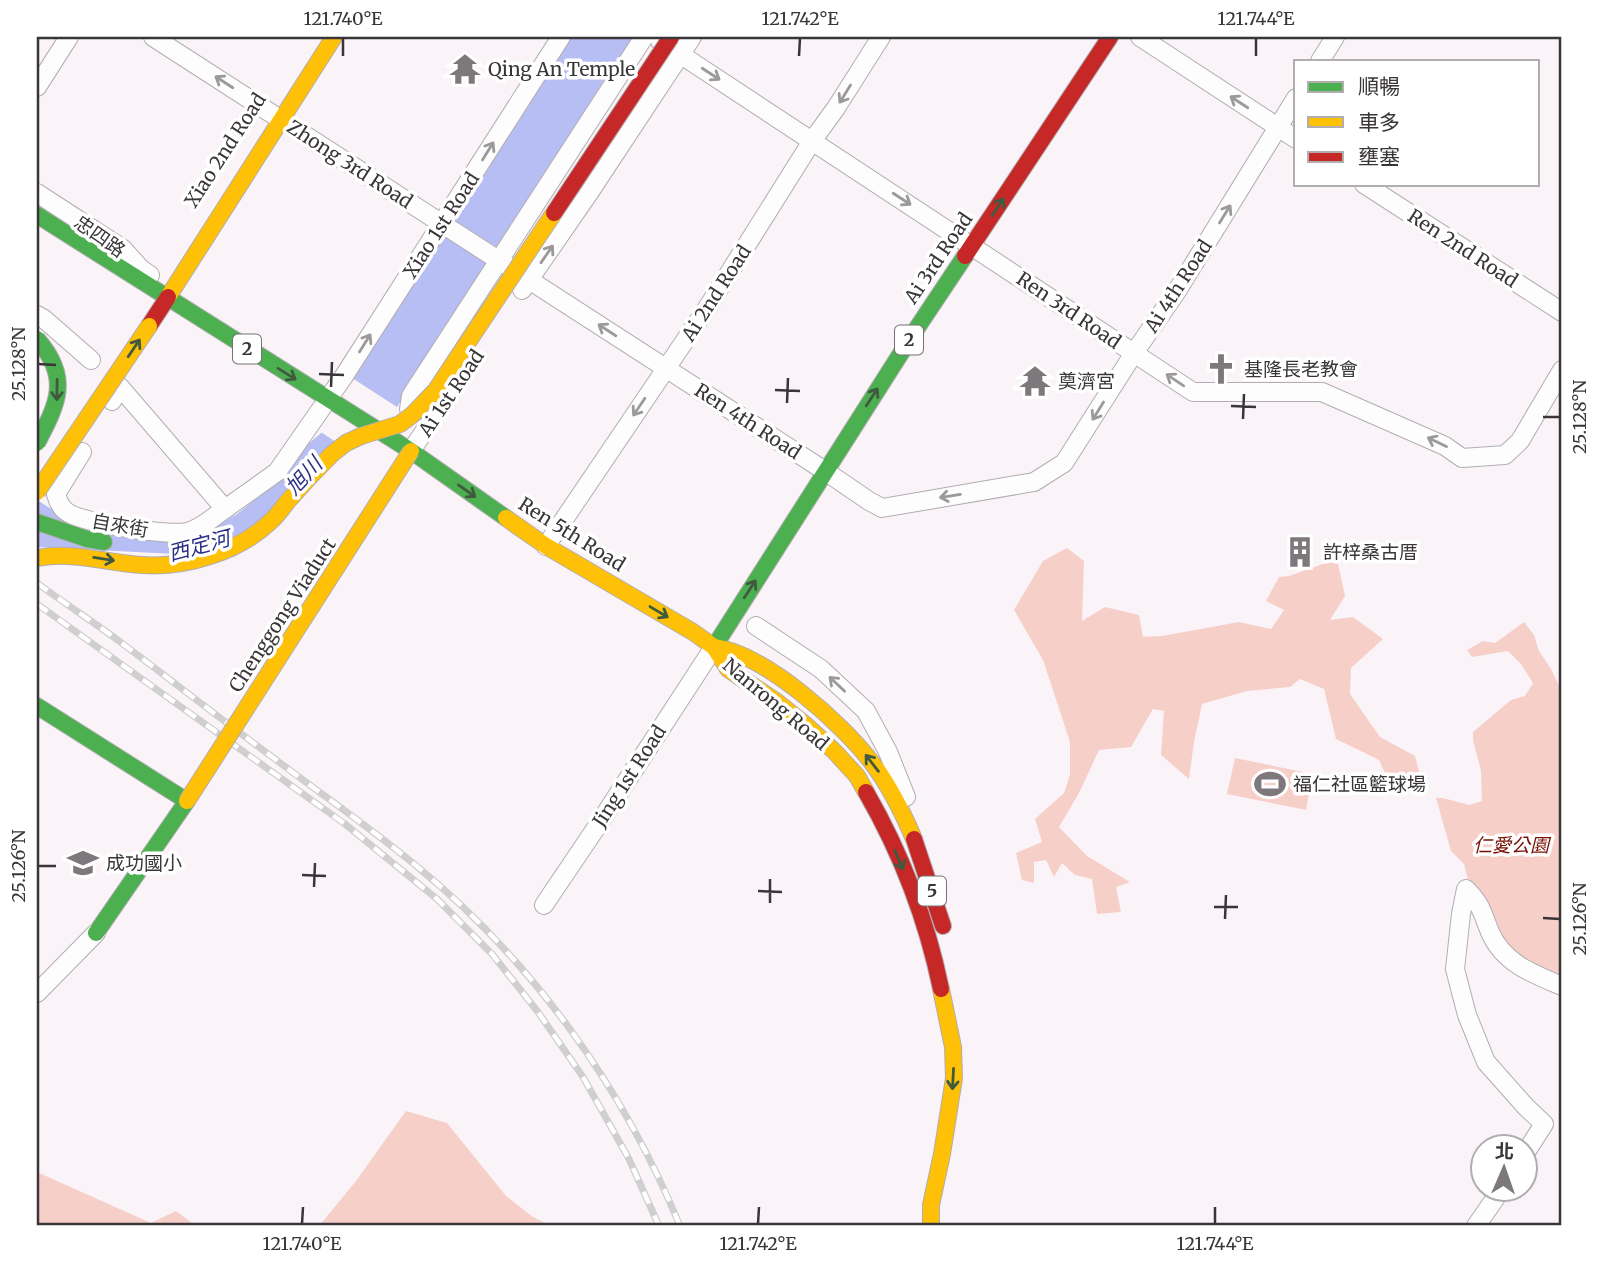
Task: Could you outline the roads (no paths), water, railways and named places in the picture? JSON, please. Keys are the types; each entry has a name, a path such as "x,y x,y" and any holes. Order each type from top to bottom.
{"main road":[{"name":"Xiao 2nd Road","path":"277,117 323,37"},
{"name":"Xiao 2nd Road","path":"277,117 334,37"},
{"path":"173,548 232,533 257,517 319,448 344,431 394,416 415,400 447,357 661,37"},
{"path":"37,558 75,554 142,565 161,565 210,555 241,543 267,525 312,474 346,443 400,424 412,415 448,373 671,37"},
{"name":"Ai 3rd Road","path":"714,646 825,471 1110,37"},
{"path":"37,492 149,326 158,292 277,117"},
{"name":"2","path":"37,215 158,292 326,405 382,433 411,452"},
{"path":"37,340 52,359 58,385 58,400 40,448"},
{"path":"40,448 64,424"},
{"name":"Ren 5th Road","path":"411,452 546,547 714,646"},
{"name":"Chenggong Viaduct","path":"96,933 187,801 411,452"},
{"path":"37,522 88,539 120,546"},
{"name":"Nanrong Road","path":"714,646 739,652 787,682 828,716 874,764 899,806 927,875 946,937"},
{"name":"Nanrong Road","path":"714,646 728,668 807,726 857,776 882,820 918,908 937,970 953,1047 952,1090 943,1154 931,1205 931,1226"},
{"path":"37,706 187,801"}],"street":[{"path":"37,87 69,37"},
{"name":"Zhong 3rd Road","path":"153,37 499,260"},
{"name":"Xiao 1st Road","path":"326,405 561,37"},
{"name":"Ai 1st Road","path":"411,452 406,425 411,396 644,37"},
{"name":"Ren 3rd Road","path":"654,37 1193,392 1322,392 1446,446 1462,458 1505,455 1520,441 1562,370"},
{"name":"Ai 1st Road","path":"411,452 589,193 692,37"},
{"name":"Ai 2nd Road","path":"546,547 709,305 881,37"},
{"path":"1140,37 1294,138"},
{"path":"1321,60 1335,37"},
{"name":"Ai 4th Road","path":"1017,485 1034,482 1064,463 1177,291 1294,101"},
{"name":"Ren 2nd Road","path":"1367,186 1562,312"},
{"name":"忠四路","path":"37,194 123,249 158,292"},
{"name":"Ren 4th Road","path":"499,260 882,508 1017,485"},
{"path":"37,315 99,363"},
{"name":"自來街","path":"225,509 120,387 56,494 66,512 73,516 131,529 187,532 198,528 225,509 277,472 326,405"},
{"name":"Nanrong Road","path":"757,626 821,669 866,711 900,780 914,818 927,875"},
{"name":"Jing 1st Road","path":"544,905 714,646"},
{"path":"1537,1134 1544,1124 1486,1062 1467,1016 1455,970 1466,889 1482,910 1501,952 1532,974 1562,986"},
{"path":"37,993 96,933"},
{"path":"1476,1226 1491,1204"}],"water":[{"path":"568,37 639,37 397,407 377,408 234,557 37,547 37,500 72,522 127,537 162,539 205,532 252,502 321,433 349,390 349,376"}],"railway":[{"path":"37,583 119,641 397,850 457,901 497,941 570,1028 631,1124 680,1226"},
{"path":"37,604 345,824 437,899 492,954 538,1012 583,1077 629,1159 659,1226"}],"place":[{"name":"Qing An Temple","path":"465,69"},
{"name":"基隆長老教會","path":"1221,369"},
{"name":"奠濟宮","path":"1035,381"},
{"name":"許梓桑古厝","path":"1300,552"},
{"name":"福仁社區籃球場","path":"1270,784"},
{"name":"成功國小","path":"83,863"}],"water label":[{"name":"旭川","path":"304,476"},
{"name":"西定河","path":"199,546"}],"park label":[{"name":"仁愛公園","path":"1511,845"}]}
